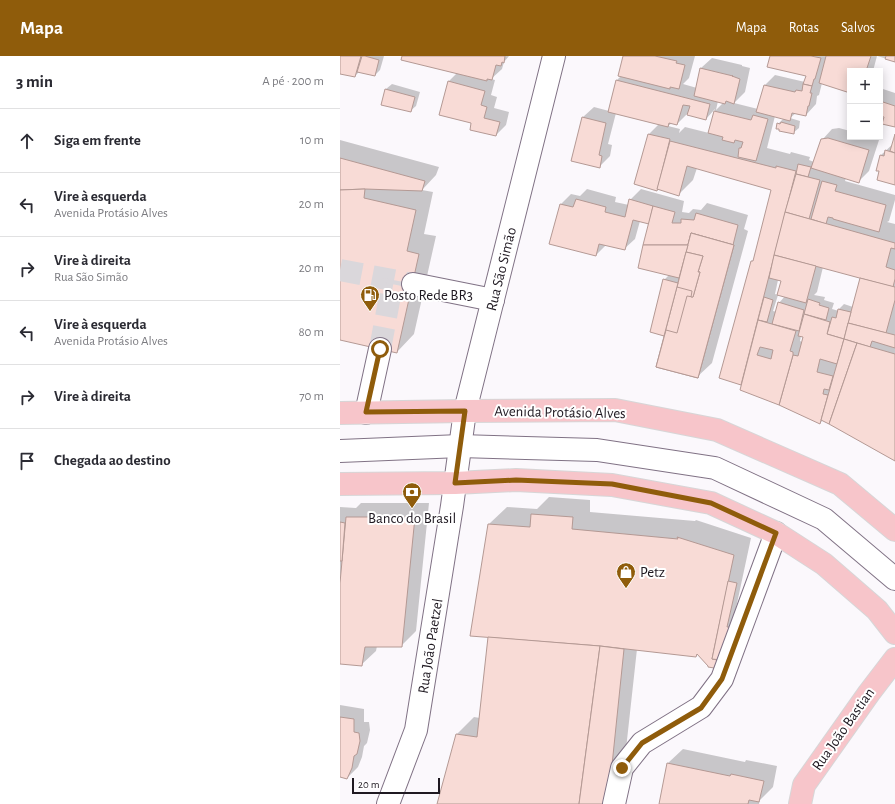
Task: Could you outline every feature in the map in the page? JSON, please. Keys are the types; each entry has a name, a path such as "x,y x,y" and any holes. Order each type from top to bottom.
{"main road":[{"name":"Avenida Protásio Alves","path":"340,413 615,410 717,430 840,484 895,530"},
{"path":"340,484 455,483 516,480 612,484 711,503 776,533 824,564 877,610 895,633"},
{"name":"Rua João Bastian","path":"800,804 804,785 868,693 895,659"}],"street":[{"name":"Rua São Simão","path":"455,483 465,411 554,56"},
{"path":"413,284 493,300"},
{"path":"366,412 380,349"},
{"path":"340,451 460,446 597,450 714,468 824,519 895,579"},
{"name":"Rua João Paetzel","path":"388,804 416,730 455,483"},
{"path":"614,804 622,768 642,743 701,708 722,679 776,533"}],"building":[{"path":"340,56 361,56 355,77 340,74"},
{"path":"362,56 379,60 375,76 357,72"},
{"path":"402,56 505,56 504,63 502,62 501,66 496,65 492,80 487,79 487,81 401,60"},
{"path":"623,56 655,56 677,61 676,63 685,65 679,89 670,87 670,89 618,76"},
{"path":"770,56 811,56 821,58 812,86 803,84 806,76 767,67"},
{"path":"826,56 871,56 867,68 847,68 847,92 819,83"},
{"path":"886,56 895,56 895,62 885,59"},
{"path":"700,68 740,79 734,104 726,101 725,104 694,96"},
{"path":"616,80 710,104 706,120 687,115 690,106 683,105 677,125 669,123 668,127 608,112"},
{"path":"448,81 485,91 481,105 487,107 484,118 500,122 496,136 470,130 471,123 439,115"},
{"path":"803,84 812,86 810,93 812,93 806,116 792,113 790,121 756,112 764,85 795,92 796,90 802,91"},
{"path":"385,89 415,97 411,112 381,105"},
{"path":"883,102 895,106 895,127 883,124"},
{"path":"714,111 751,120 753,115 768,119 756,161 738,157 739,148 741,148 743,142 735,140 734,143 722,140 723,137 708,133"},
{"path":"582,117 606,123 599,155 602,156 600,168 571,161"},
{"path":"781,122 795,126 794,134 776,129 777,123 780,124"},
{"path":"648,134 670,139 657,191 634,184"},
{"path":"895,134 895,153 890,151"},
{"path":"828,138 869,150 859,183 811,168 821,139"},
{"path":"670,141 776,168 776,166 796,171 741,385 719,378 751,261 753,261 771,190 687,166 679,196 657,189"},
{"path":"885,150 895,153 895,185 877,180 879,171 876,171 880,155 884,156"},
{"path":"340,158 425,181 422,191 365,189 340,190"},
{"path":"798,164 811,167 808,177 796,174"},
{"path":"796,174 820,180 809,219 785,212"},
{"path":"822,181 837,185 835,191 886,205 879,232 828,217 826,224 811,219"},
{"path":"365,189 364,198 416,210 407,251 419,254 397,353 340,340 340,190"},
{"path":"576,199 606,207 605,212 625,217 629,199 653,206 649,224 633,220 625,250 599,244 596,256 549,244 560,204 573,207"},
{"path":"653,206 675,212 672,223 681,223 681,219 694,220 696,213 738,225 733,245 691,233 688,245 643,245"},
{"path":"785,212 895,243 895,249 891,248 886,267 895,270 893,287 774,255"},
{"path":"691,233 734,245 698,378 656,367"},
{"path":"691,233 734,245 698,378 656,367 666,330 677,333 687,296 693,297 700,272 698,272 703,256 686,252"},
{"path":"643,245 688,245 679,278 638,268"},
{"path":"686,252 703,256 693,297 691,297 692,291 677,287"},
{"path":"774,255 816,266 806,303 777,295 781,281 769,278"},
{"path":"860,278 895,287 895,300 886,333 848,323"},
{"path":"663,279 678,283 664,336 650,332"},
{"path":"764,297 773,300 767,322 758,320"},
{"path":"808,299 829,308 826,320 804,314"},
{"path":"778,302 804,310 799,331 772,324"},
{"path":"838,309 851,312 844,339 827,334 832,317 836,318"},
{"path":"804,314 830,322 827,334 844,339 837,364 820,359 817,372 833,376 829,390 824,389 823,394 828,395 820,424 779,405 793,355 798,356 803,337 798,336"},
{"path":"758,320 796,331 790,351 793,352 793,355 779,405 740,390","holes":["760,347 773,350 771,359 757,355"]},
{"path":"848,323 895,335 895,348 872,341 870,347 844,339"},
{"path":"844,339 857,343 829,424 821,420"},
{"path":"857,343 895,354 895,461 829,424"},
{"path":"531,514 573,517 572,529 678,539 677,537 734,555 712,659 722,661 720,669 708,667 697,654 696,657 600,646 470,636 488,524 530,527"},
{"path":"346,517 415,517 402,647 365,647 362,666 340,664 340,583"},
{"path":"340,522 345,523 342,561 340,561"},
{"path":"728,581 737,583 727,627 730,627 721,660 712,659"},
{"path":"488,637 600,646 579,804 437,804 456,734 477,737"},
{"path":"600,646 624,649 608,804 579,804"},
{"path":"340,717 354,719 354,732 359,733 360,741 357,754 354,756 352,768 347,779 340,777"},
{"path":"667,763 730,776 731,774 764,781 759,802 749,800 748,804 659,804"}],"tunnel":[{"path":"340,270 413,284"},
{"path":"380,349 393,280"}],"place":[{"name":"Posto Rede BR3","path":"370,312"},
{"name":"Banco do Brasil","path":"412,509"},
{"name":"Petz","path":"626,589"}],"route":[{"path":"380,349 366,412 465,411 455,483 516,480 612,484 711,503 776,533 722,679 701,708 642,743 622,768"}]}
